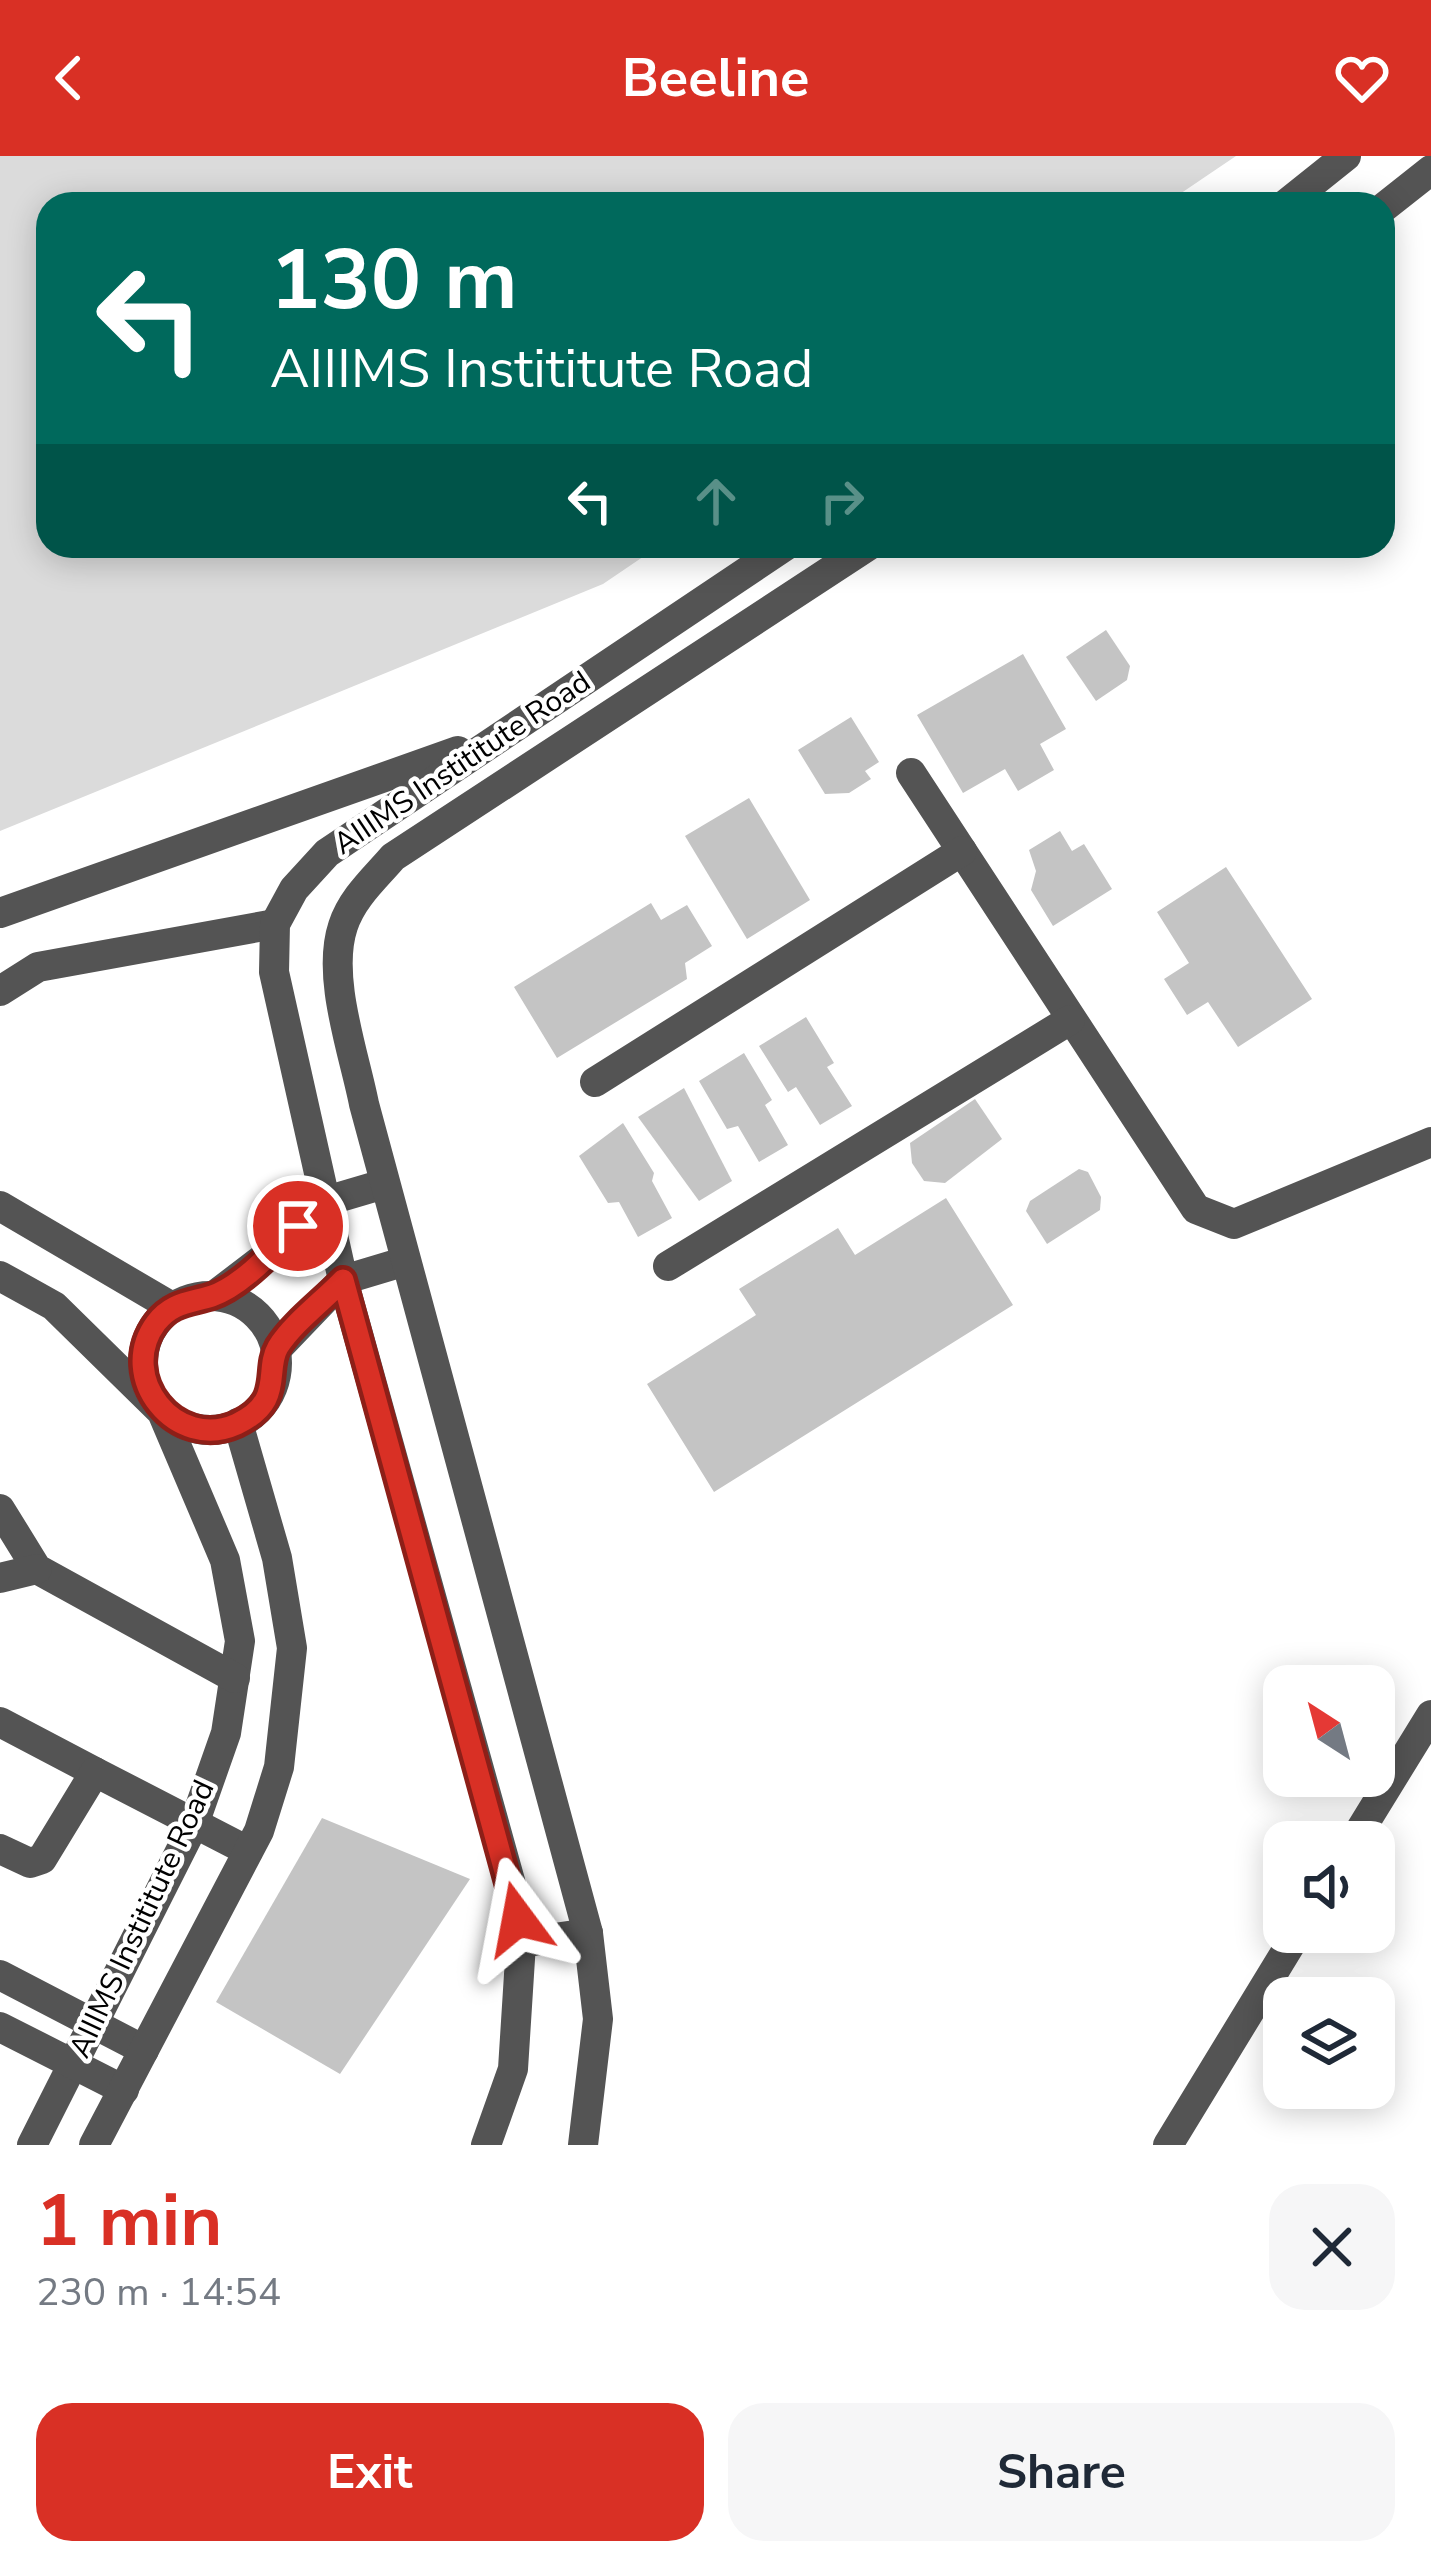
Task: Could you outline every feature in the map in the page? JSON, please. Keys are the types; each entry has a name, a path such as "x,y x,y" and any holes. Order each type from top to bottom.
{"street":[{"path":"1301,192 1346,156"},
{"path":"1395,198 1431,170"},
{"name":"AIIIMS Instititute Road","path":"275,924 294,889 327,853 767,558"},
{"name":"AIIIMS Instititute Road","path":"583,2145 598,2019 588,1933 384,1184 340,976 342,928 360,893 394,857 850,558"},
{"path":"0,913 504,734"},
{"path":"911,773 1196,1209 1234,1223 1431,1142"},
{"path":"595,1082 962,851"},
{"path":"0,991 38,967 275,924 274,972 323,1202 514,1895 521,1943 513,2068 486,2145"},
{"path":"668,1266 1070,1020"},
{"path":"0,1206 172,1307 214,1296 274,1250 323,1202 384,1184"},
{"path":"162,1412 194,1428 238,1424 269,1393 275,1350 343,1280 404,1262"},
{"name":"AIIIMS Instititute Road","path":"0,1276 54,1306 162,1412"},
{"path":"214,1296 254,1312 275,1350"},
{"name":"AIIIMS Instititute Road","path":"32,2145 194,1824 226,1733 239,1641 224,1560 162,1412 146,1385 142,1363 146,1341 172,1307"},
{"name":"AIIIMS Instititute Road","path":"94,2145 248,1852 279,1768 292,1648 277,1558 238,1424"},
{"path":"0,1509 37,1569 235,1678"},
{"path":"0,1578 37,1569"},
{"path":"1366,1821 1431,1714"},
{"path":"0,1722 248,1852"},
{"path":"0,1849 30,1863 42,1859 95,1772"},
{"path":"521,1943 588,1933"},
{"path":"1168,2145 1285,1953"},
{"path":"0,1975 144,2050"},
{"path":"0,2027 124,2090"}],"shaded area":[{"path":"0,156 1236,156 1183,192 36,192 36,558 641,558 603,584 0,831"}],"building":[{"path":"1106,630 1130,666 1127,680 1096,701 1066,657"},
{"path":"1023,654 1066,729 1040,744 1054,770 1018,791 1005,769 963,793 917,715"},
{"path":"851,717 879,762 865,771 871,779 849,793 825,794 798,750"},
{"path":"749,798 810,900 747,939 685,836"},
{"path":"1060,831 1072,851 1084,844 1112,889 1053,926 1031,890 1036,871 1029,850"},
{"path":"1226,867 1312,999 1238,1047 1208,1002 1187,1015 1164,979 1189,963 1157,912"},
{"path":"651,903 661,920 687,905 712,946 685,963 687,979 557,1058 514,987"},
{"path":"806,1017 834,1063 827,1067 852,1106 820,1125 796,1087 788,1092 759,1046"},
{"path":"744,1053 772,1100 765,1105 788,1145 759,1162 738,1126 727,1129 699,1081"},
{"path":"684,1088 732,1181 699,1201 638,1117"},
{"path":"975,1099 1002,1139 945,1183 924,1181 912,1163 910,1143"},
{"path":"623,1123 654,1173 652,1181 672,1218 638,1237 619,1202 608,1203 579,1156"},
{"path":"1079,1169 1088,1172 1101,1197 1100,1210 1047,1244 1026,1211 1030,1201"},
{"path":"946,1198 1013,1305 714,1492 647,1384 756,1315 739,1289 838,1228 855,1255"},
{"path":"322,1818 470,1879 340,2074 216,2002"}],"route":[{"path":"298,1226 214,1296 192,1298 172,1307 157,1322 146,1341 142,1363 146,1385 162,1412 174,1420 216,1430 238,1424 269,1393 276,1372 275,1350 343,1280 518,1919"}]}
